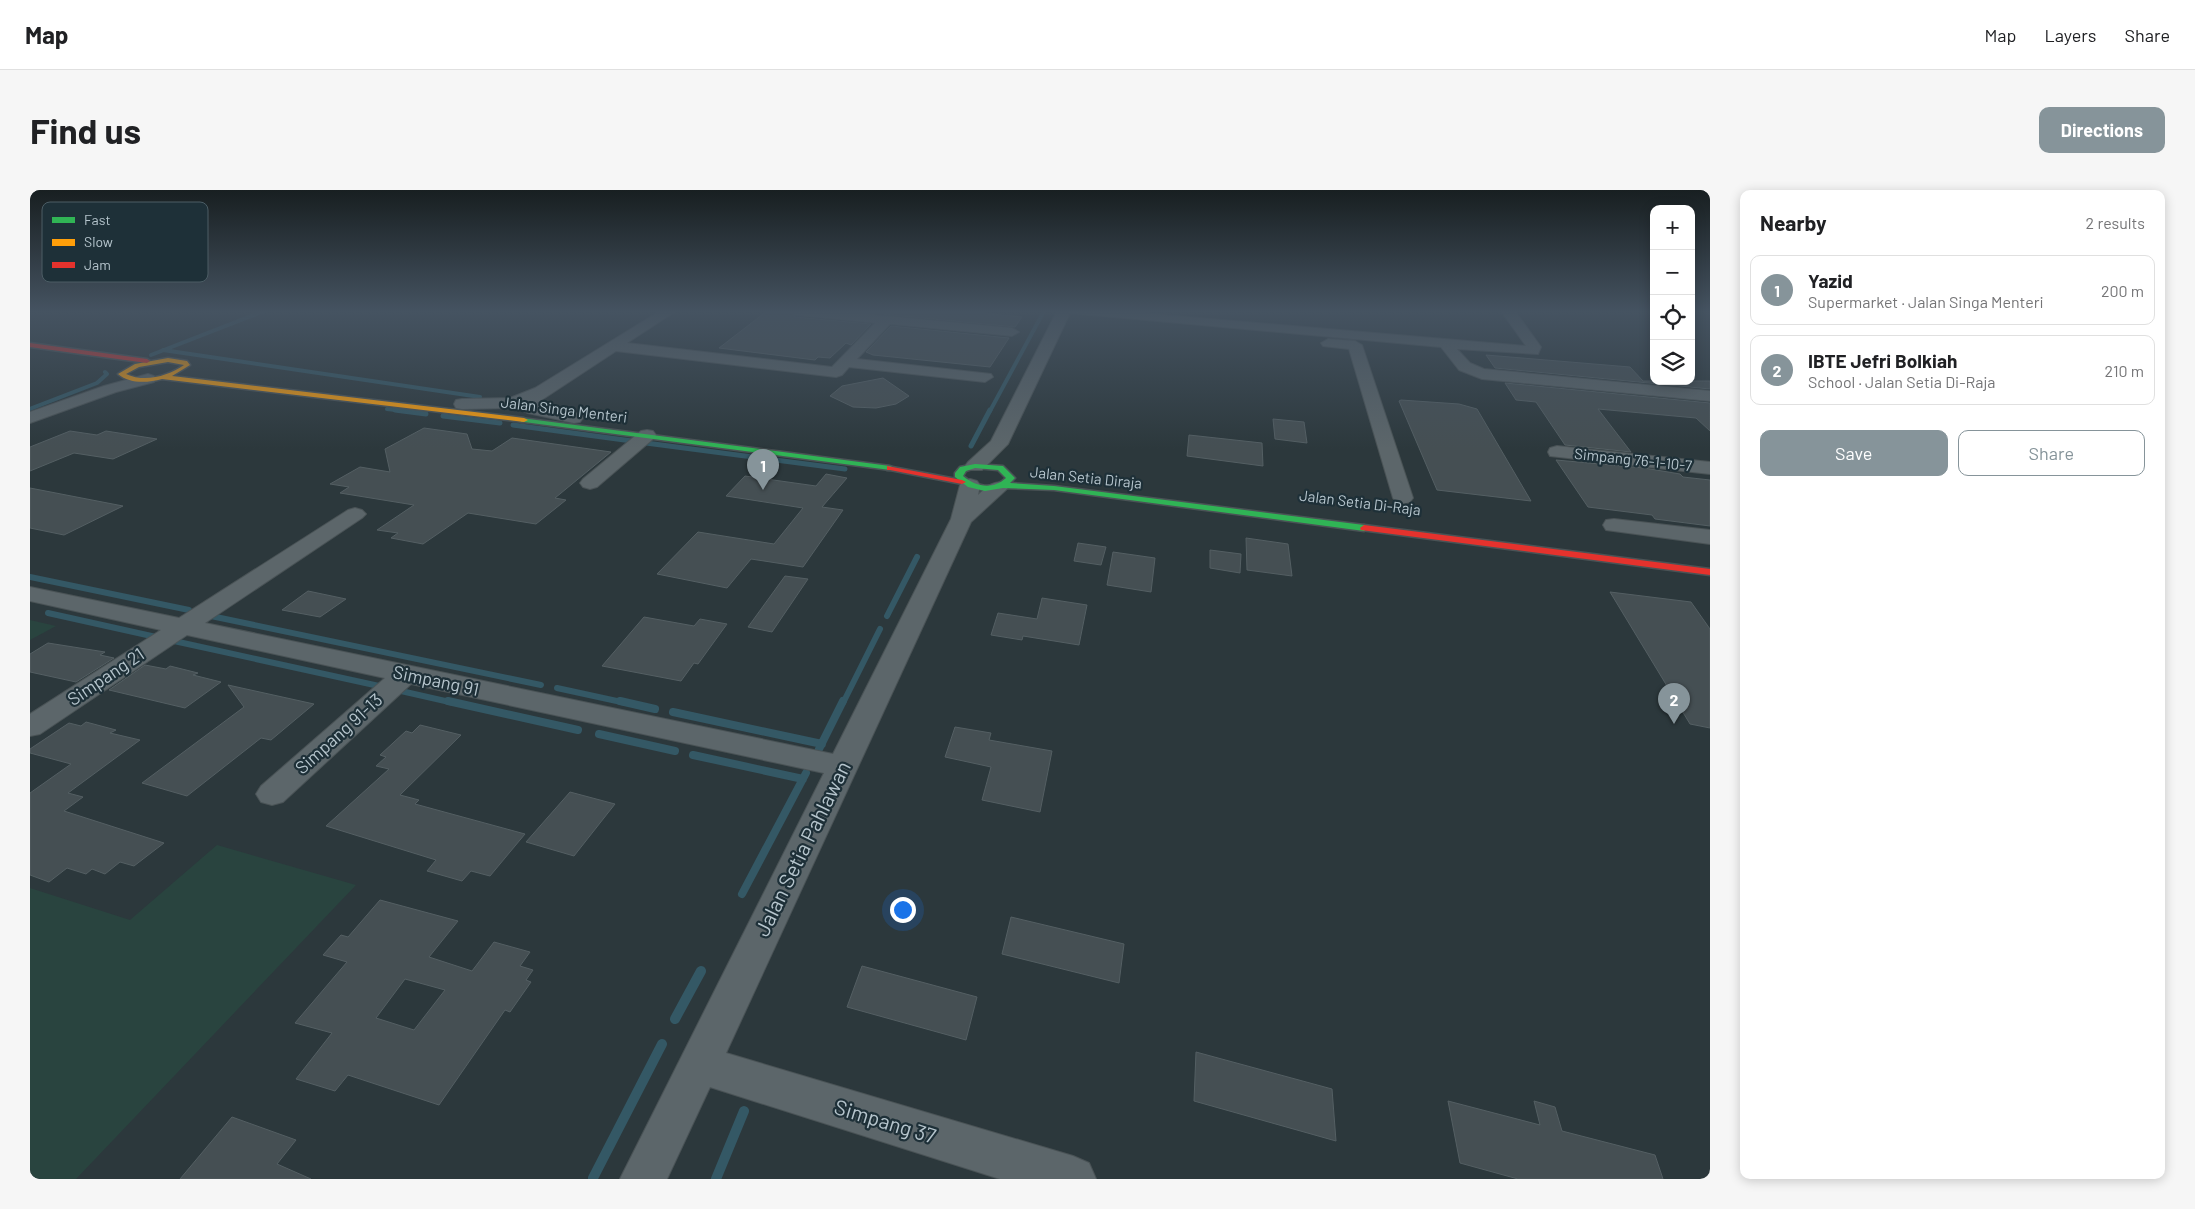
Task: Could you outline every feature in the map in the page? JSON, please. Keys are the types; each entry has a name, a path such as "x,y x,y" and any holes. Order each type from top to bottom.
{"main road":[{"path":"56,357 105,365 123,372 156,361"},
{"path":"112,357 156,361"},
{"name":"Jalan Singa Menteri","path":"156,361 178,360 195,368 462,404 920,461"},
{"path":"154,378 195,368"},
{"name":"Jalan Singa Menteri","path":"123,372 128,379 154,378 647,435 904,470 969,475"},
{"path":"947,464 969,475 984,488 1002,478 990,466 969,475"},
{"name":"Jalan Setia Diraja","path":"1002,478 1054,488 1167,502"},
{"name":"Jalan Setia Di-Raja","path":"1002,478 1710,562"},
{"name":"Jalan Setia Di-Raja","path":"1167,502 1710,572"}],"street":[{"path":"574,418 529,407 528,402 541,391 594,357"},
{"path":"708,357 836,372 850,357"},
{"path":"969,475 999,444 1041,357"},
{"path":"1359,357 1404,498"},
{"path":"1454,357 1458,363 1472,372 1482,374 1710,396"},
{"path":"845,362 985,377"},
{"path":"30,417 112,382 123,372"},
{"path":"30,417 110,389 154,378"},
{"path":"462,404 512,403 541,391"},
{"path":"590,483 647,435"},
{"path":"999,444 998,452 1002,478"},
{"name":"Simpang 76-1-10-7","path":"1557,452 1710,468"},
{"name":"Jalan Setia Pahlawan","path":"643,1179 962,519 969,475"},
{"name":"Jalan Setia Pahlawan","path":"962,519 1002,478"},
{"name":"Simpang 21","path":"30,727 354,514"},
{"path":"1614,525 1710,537"},
{"name":"Simpang 91","path":"30,594 843,767"},
{"name":"Simpang 91-13","path":"272,794 406,674"},
{"name":"Simpang 37","path":"698,1064 1073,1179"}],"green space":[{"path":"30,620 56,626 30,640"},
{"path":"217,845 356,885 76,1179 30,1179 30,888 130,920"}],"building":[{"path":"792,357 818,357 815,360"},
{"path":"894,357 996,357 990,367"},
{"path":"1487,357 1512,357 1630,367 1643,381 1650,381 1650,383 1495,368"},
{"path":"883,378 909,396 896,404 876,408 853,407 830,396 842,386"},
{"path":"1695,381 1710,381 1710,389 1669,385 1695,385"},
{"path":"1505,383 1710,403 1710,431 1696,418 1598,409 1631,452 1565,445 1536,402 1516,400"},
{"path":"1399,401 1459,404 1477,409 1531,501 1437,490"},
{"path":"1273,419 1304,422 1307,443 1275,439"},
{"path":"424,428 467,434 472,449 492,451 512,438 611,452 555,498 566,500 536,524 468,513 423,544 391,538 398,533 377,530 414,505 340,493 349,487 330,484 360,467 390,472 385,449"},
{"path":"70,431 97,435 106,431 157,439 113,459 74,453 30,471 30,447"},
{"path":"1189,435 1262,443 1263,466 1187,456"},
{"path":"1556,460 1644,468 1680,474 1683,477 1710,480 1710,526 1655,519 1652,515 1588,507"},
{"path":"826,474 847,478 822,507 843,510 803,567 751,559 727,588 657,574 698,532 774,544 803,508 726,496 745,476 816,486"},
{"path":"30,488 123,506 64,535 30,528"},
{"path":"1246,538 1288,544 1292,576 1247,570"},
{"path":"1078,543 1106,547 1101,565 1074,561"},
{"path":"1210,550 1241,554 1240,573 1210,568"},
{"path":"1113,552 1155,558 1151,592 1107,585"},
{"path":"785,576 808,579 772,632 748,627"},
{"path":"308,591 346,599 320,617 282,610"},
{"path":"1610,592 1691,602 1710,629 1710,728 1690,724"},
{"path":"1042,598 1087,605 1079,645 1023,636 1022,640 991,635 998,613 1037,619"},
{"path":"644,617 694,626 700,619 727,624 698,664 694,663 681,681 602,666"},
{"path":"48,643 105,652 100,655 114,658 76,682 30,672 30,654"},
{"path":"145,665 166,669 170,666 198,673 193,675 221,682 185,708 109,690"},
{"path":"228,685 314,704 271,740 261,738 187,796 142,783 244,707"},
{"path":"86,722 116,730 110,733 140,740 68,793 83,797 64,811 164,843 134,866 120,862 105,874 92,869 86,874 67,868 49,882 30,875 30,793 71,764 30,753 30,749 69,723 81,726"},
{"path":"420,725 461,735 400,795 419,800 415,804 525,834 490,876 471,871 462,881 427,871 436,860 326,826 389,769 376,766 386,757 380,755 406,731 412,733"},
{"path":"955,727 991,733 989,740 1052,751 1040,812 982,800 991,767 945,757"},
{"path":"570,792 615,804 574,856 526,842"},
{"path":"380,900 458,921 429,957 472,971 494,942 530,952 520,966 533,970 526,980 531,982 510,1012 505,1010 439,1105 348,1075 335,1091 296,1079 332,1033 295,1023 347,962 323,955 341,935 348,937","holes":["405,979 445,990 414,1030 376,1018"]},
{"path":"1011,917 1124,944 1119,983 1002,954"},
{"path":"862,966 977,997 966,1040 847,1007"},
{"path":"1196,1052 1332,1089 1336,1141 1194,1101"},
{"path":"1448,1101 1540,1125 1534,1101 1555,1107 1562,1131 1655,1155 1663,1179 1518,1179 1460,1163"},
{"path":"232,1117 296,1140 277,1164 311,1179 180,1179"}],"waterway":[{"path":"211,357 480,397"},
{"path":"990,411 1019,357"},
{"path":"30,409 97,383 107,374 105,372"},
{"path":"387,409 405,411"},
{"path":"395,410 426,414"},
{"path":"971,446 990,410"},
{"path":"443,416 500,423"},
{"path":"513,425 632,441"},
{"path":"646,443 845,469"},
{"path":"887,616 917,557"},
{"path":"30,577 189,610"},
{"path":"48,613 156,637"},
{"path":"211,616 541,685"},
{"path":"843,703 880,629"},
{"path":"174,641 379,686"},
{"path":"557,688 626,703"},
{"path":"401,691 454,703"},
{"path":"448,701 578,730"},
{"path":"620,701 655,709"},
{"path":"822,744 843,701"},
{"path":"673,712 822,744"},
{"path":"599,734 675,751"},
{"path":"819,749 822,744"},
{"path":"693,755 803,779"},
{"path":"803,779 806,773"},
{"path":"742,894 803,779"},
{"path":"675,1019 701,971"},
{"path":"593,1178 662,1044"},
{"path":"716,1179 744,1111"}],"traffic: fast":[{"path":"524,420 890,468"},
{"path":"975,466 1000,468 1011,478 999,486 985,488 971,485 959,477 959,473 963,469 975,466"},
{"path":"1002,485 1054,488 1364,528"}],"traffic: slow":[{"path":"168,360 185,362 187,365 173,374 155,379 128,378 121,374 137,365 168,360"},
{"path":"161,377 524,420"}],"traffic: jam":[{"path":"119,357 147,361"},
{"path":"890,468 962,482"},
{"path":"1364,528 1710,572"}],"place":[{"name":"Yazid","path":"763,490"},
{"name":"IBTE Jefri Bolkiah","path":"1674,724"}]}
